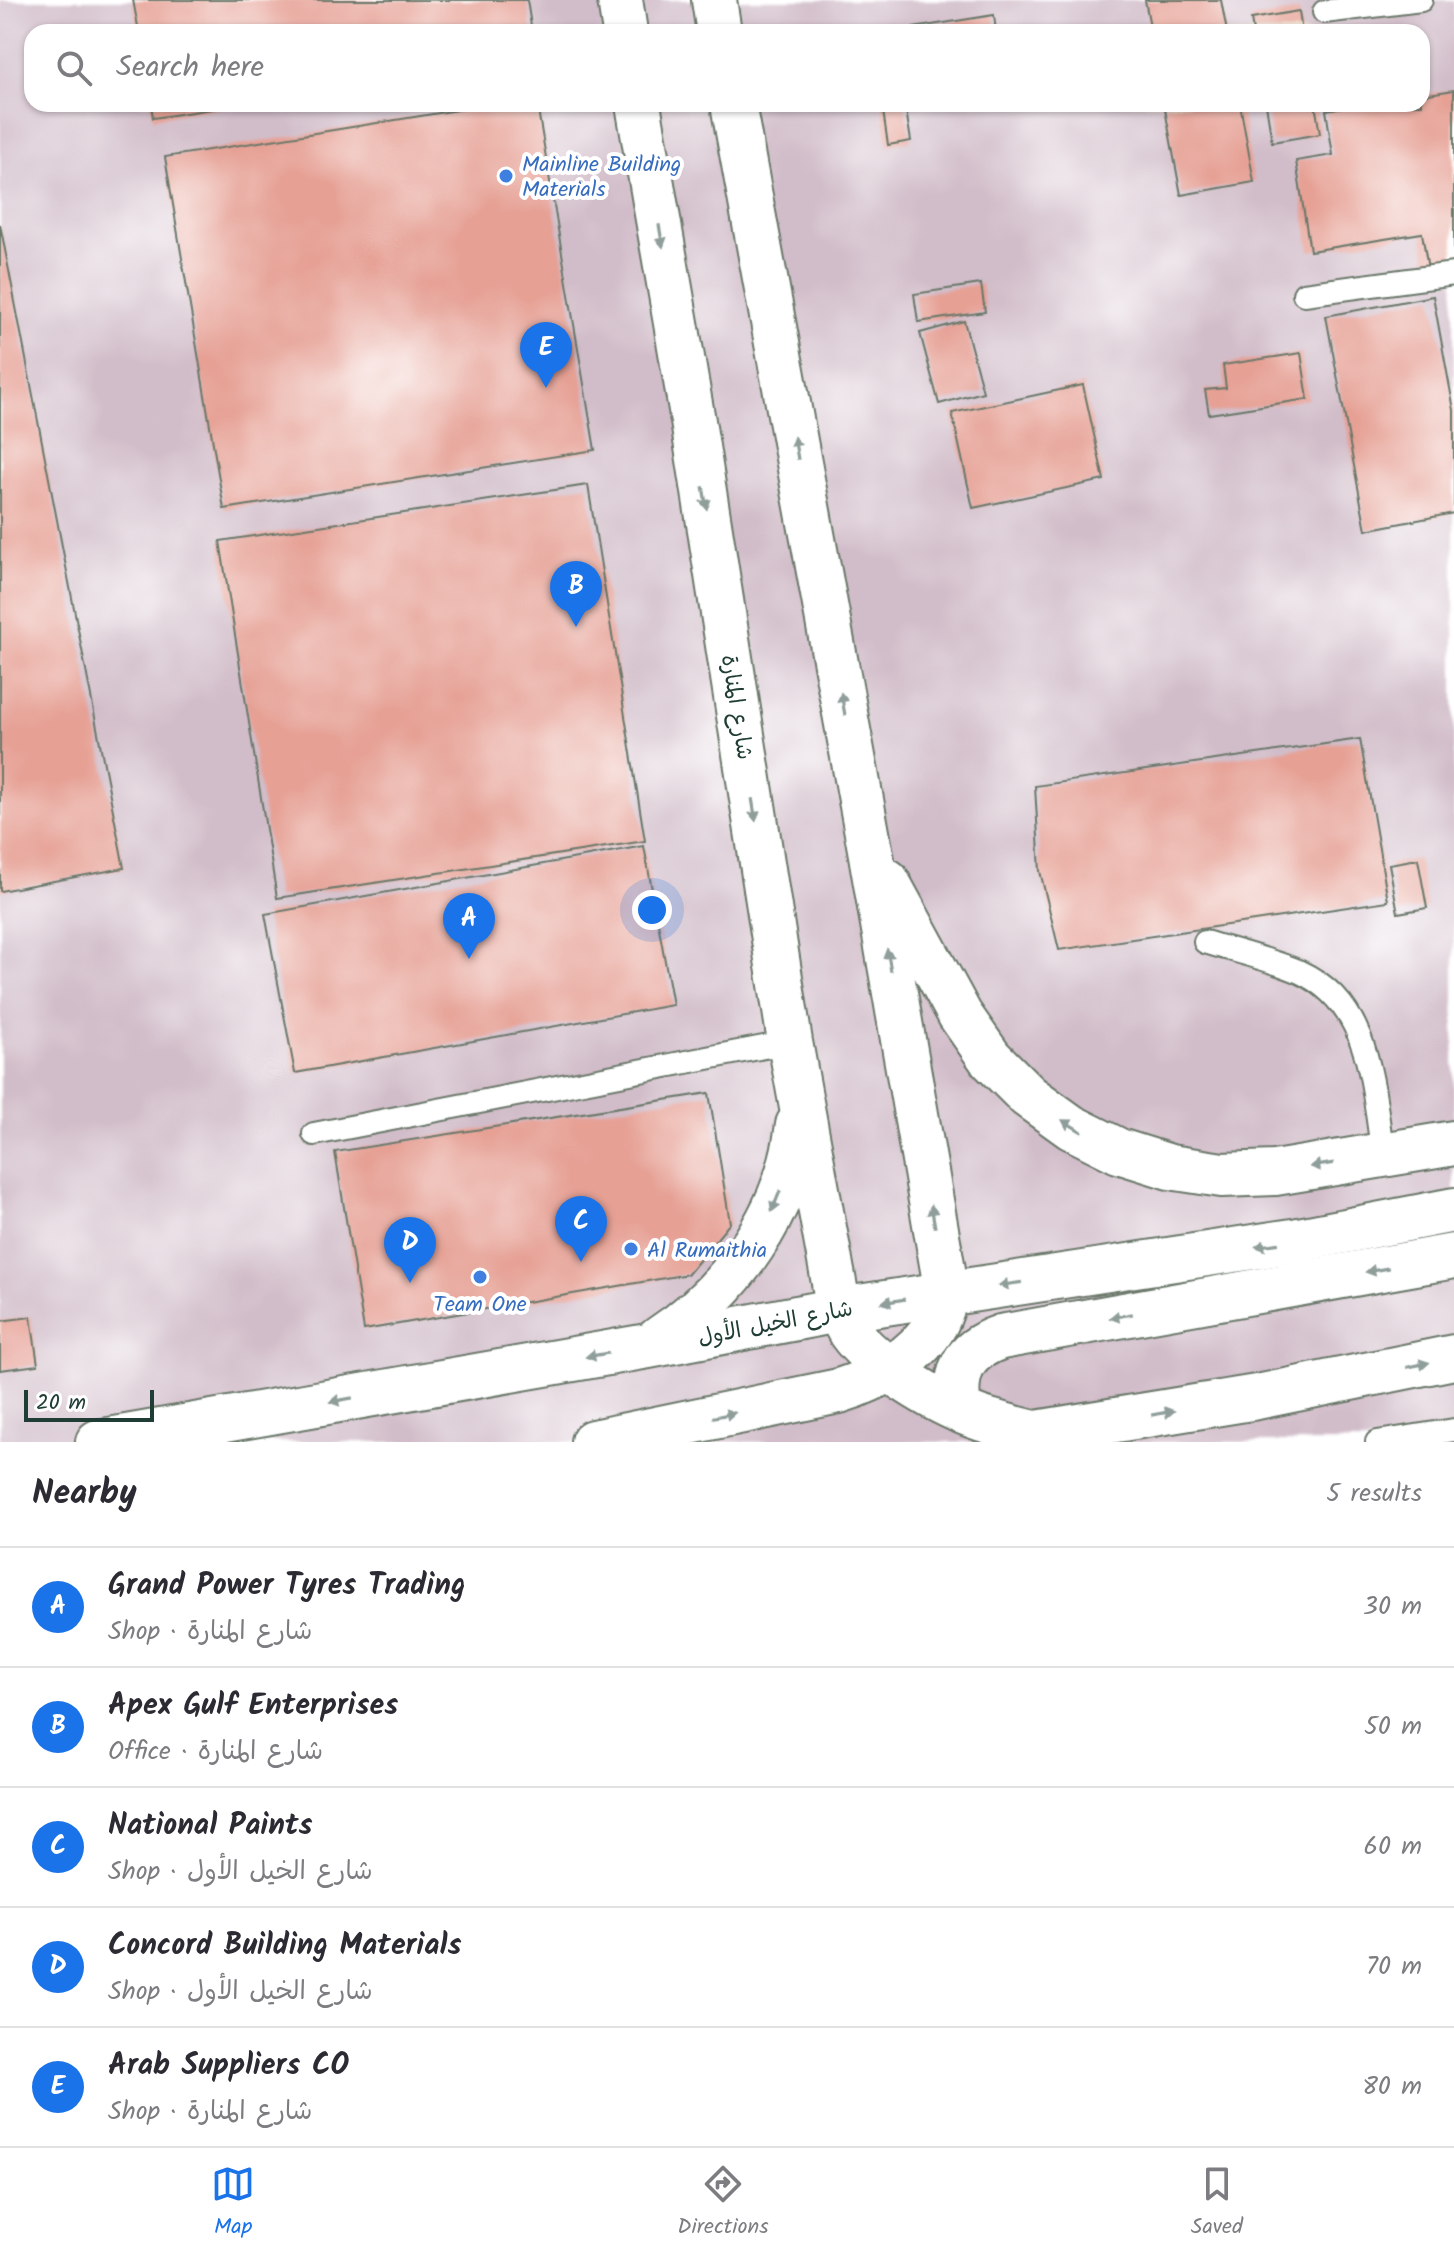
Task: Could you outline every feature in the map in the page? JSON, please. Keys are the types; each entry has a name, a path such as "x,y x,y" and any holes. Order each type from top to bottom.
{"main road":[{"path":"620,0 624,24"},
{"path":"714,0 718,24"},
{"name":"شارع المنارة","path":"639,112 693,421 790,1042 839,1310"},
{"path":"593,1442 839,1391 864,1383 915,1349 936,1324 947,1293 870,849 734,112"},
{"path":"870,849 960,1015 990,1058 1028,1096 1071,1127 1119,1151 1170,1167 1222,1175 1275,1173 1454,1143"},
{"path":"648,1346 709,1301 756,1242 774,1208 787,1173 797,1136 801,1099"},
{"name":"شارع الخيل الأول","path":"98,1442 839,1310 1293,1241 1454,1210"},
{"path":"967,1426 957,1382 962,1366 984,1342 1454,1256"},
{"path":"839,1310 851,1333 869,1353 935,1398 967,1426 1034,1433 1257,1397 1454,1357"}],"lane":[{"path":"1324,12 1421,0"},
{"path":"1304,294 1454,274"},
{"path":"1205,942 1300,972 1339,1000 1352,1020 1368,1064 1383,1155"},
{"path":"314,1134 790,1042"},
{"path":"1377,1442 1454,1430"}],"shaded area":[{"path":"0,0 1454,0 1454,1442 0,1442"}],"building":[{"path":"133,0 527,0 531,24 138,24"},
{"path":"1145,0 1221,0 1226,24 1150,24"},
{"path":"1299,11 1301,24 1252,24 1251,19"},
{"path":"994,15 995,24 938,24"},
{"path":"1454,90 1454,265 1428,269 1422,233 1310,251 1296,161 1333,155 1326,112 1430,112 1430,94"},
{"path":"152,112 192,112 153,118"},
{"path":"445,112 538,112 595,450 224,509 165,157"},
{"path":"883,112 906,112 911,141 888,145"},
{"path":"1165,112 1241,112 1254,182 1181,195"},
{"path":"1267,112 1316,112 1320,134 1272,142"},
{"path":"0,224 124,868 0,891"},
{"path":"981,284 985,312 918,322 914,294"},
{"path":"1433,296 1454,410 1454,513 1366,530 1326,316"},
{"path":"964,321 983,392 939,404 920,333"},
{"path":"1301,353 1308,399 1209,414 1205,390 1226,388 1223,365"},
{"path":"1083,385 1104,480 973,508 952,413"},
{"path":"588,485 645,841 277,898 220,541"},
{"path":"1360,739 1388,901 1059,950 1040,871 1035,786"},
{"path":"644,846 673,1005 295,1073 265,914"},
{"path":"1418,859 1427,908 1398,913 1389,864"},
{"path":"709,1093 730,1223 688,1274 364,1330 335,1152"},
{"path":"31,1317 38,1365 0,1370 0,1321"}],"place":[{"name":"Mainline Building Materials","path":"506,176"},
{"name":"Arab Suppliers CO","path":"546,388"},
{"name":"Apex Gulf Enterprises","path":"576,627"},
{"name":"Grand Power Tyres Trading","path":"469,959"},
{"name":"Al Rumaithia","path":"631,1249"},
{"name":"National Paints","path":"581,1262"},
{"name":"Team One","path":"480,1277"},
{"name":"Concord Building Materials","path":"410,1283"}]}
